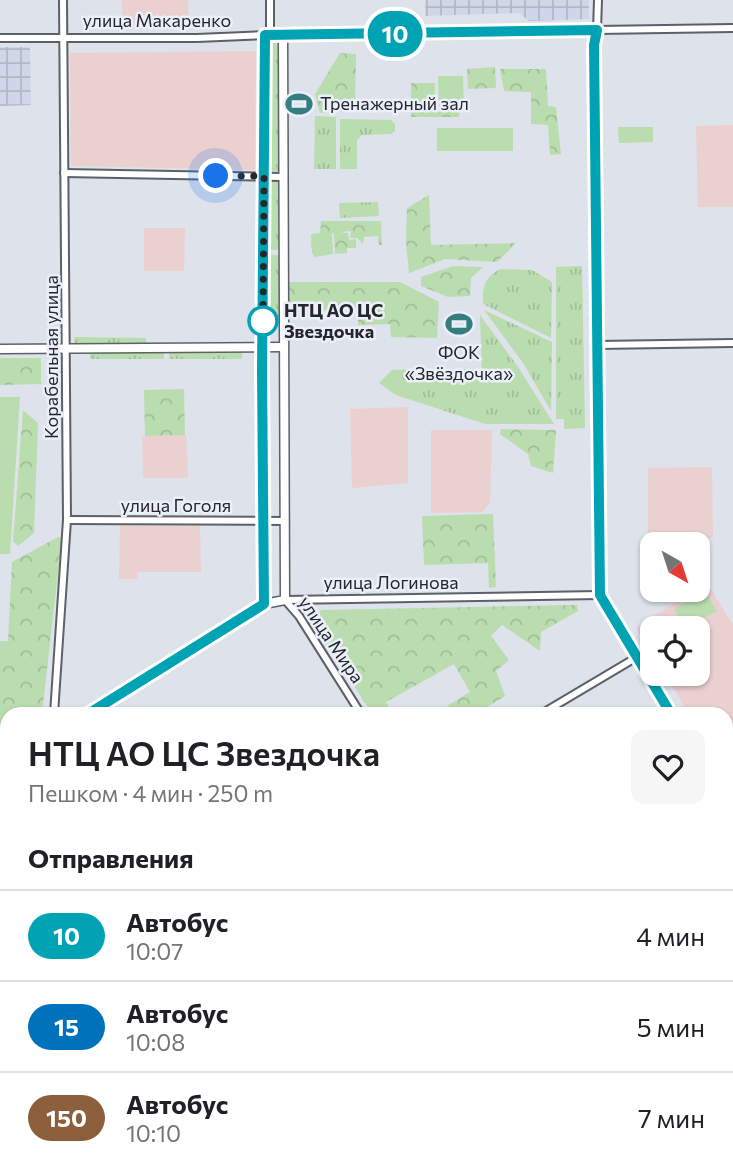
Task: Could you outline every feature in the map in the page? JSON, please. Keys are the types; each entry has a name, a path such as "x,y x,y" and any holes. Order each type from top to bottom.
{"main road":[{"name":"улица Макаренко","path":"267,35 597,30"},
{"path":"597,30 594,72 600,595 667,707"},
{"name":"улица Мира","path":"283,34 285,600"},
{"path":"264,604 263,347 267,35"},
{"path":"0,349 283,347"},
{"name":"улица Логинова","path":"99,707 264,604 285,600"}],"street":[{"name":"Корабельная улица","path":"54,707 67,520 63,0"},
{"path":"267,35 270,0"},
{"path":"597,0 597,30"},
{"name":"улица Макаренко","path":"597,30 733,28"},
{"name":"улица Макаренко","path":"0,38 197,38 267,35"},
{"path":"64,173 283,177"},
{"path":"597,345 733,343"},
{"name":"улица Гоголя","path":"67,520 284,521"},
{"name":"улица Логинова","path":"285,600 600,595"},
{"name":"улица Мира","path":"285,600 299,616 357,707"},
{"path":"553,707 637,656"}],"shaded area":[{"path":"122,0 188,0 189,27 123,30"},
{"path":"425,0 589,0 589,19 529,21 519,13 425,16"},
{"path":"0,47 30,47 31,105 0,106"},
{"path":"256,51 255,170 71,166 70,53"},
{"path":"733,125 733,207 698,207 696,126"},
{"path":"144,228 185,228 184,271 144,271"},
{"path":"408,407 408,483 352,488 350,409"},
{"path":"431,430 492,430 490,503 482,512 431,513"},
{"path":"186,435 188,478 143,478 142,436"},
{"path":"712,467 713,538 710,538 710,532 648,532 648,468"},
{"path":"120,526 200,526 201,572 138,572 137,579 119,579"},
{"path":"710,588 733,625 733,707 685,707 672,686 710,686 710,616 654,616 676,602 710,602"}],"green space":[{"path":"279,38 278,171 267,171 268,40"},
{"path":"340,53 356,54 355,111 320,113 315,94"},
{"path":"495,67 496,88 468,89 467,69"},
{"path":"500,69 546,69 548,106 556,107 561,154 550,155 548,125 531,124 531,92 504,91"},
{"path":"438,76 463,76 464,109 439,109"},
{"path":"411,83 435,83 435,112 460,111 459,117 411,117"},
{"path":"315,116 336,117 336,169 314,169"},
{"path":"340,119 391,120 395,124 395,131 391,134 362,135 357,140 357,169 340,169"},
{"path":"618,127 653,127 653,142 619,143"},
{"path":"437,128 513,128 513,151 437,151"},
{"path":"278,181 279,250 265,250 264,182"},
{"path":"429,195 431,245 516,243 497,262 445,259 409,273 407,208"},
{"path":"378,202 379,216 340,218 339,203"},
{"path":"321,221 381,221 382,245 379,245 378,236 364,237 363,244 357,238 350,238 351,231 339,232 348,233 349,240 356,239 356,248 347,248 347,253 335,254 332,233 333,254 315,257 312,253 311,234 320,233"},
{"path":"264,255 279,255 279,320 265,321"},
{"path":"453,266 483,267 471,278 470,296 448,297 421,286 421,277"},
{"path":"582,266 585,428 564,429 564,419 556,419 556,267"},
{"path":"500,269 532,270 552,282 551,338 483,304 485,284 490,276"},
{"path":"289,282 400,282 439,302 437,338 391,337 390,324 358,325 358,308 313,311 313,318 287,319"},
{"path":"484,310 552,342 551,411 523,363"},
{"path":"480,315 518,367 554,424 485,424 396,395 379,383 392,370 417,369 418,380 430,379 430,369 474,369 474,379 482,379"},
{"path":"74,337 146,338 146,345 74,345"},
{"path":"242,350 242,359 169,359 169,351"},
{"path":"164,351 164,359 90,359 90,352"},
{"path":"0,358 41,358 41,384 0,385"},
{"path":"184,389 185,435 145,436 144,390"},
{"path":"0,397 20,397 10,554 0,554"},
{"path":"23,410 38,423 34,533 18,546 13,541"},
{"path":"501,429 556,430 553,473 531,466 528,454 500,434"},
{"path":"493,514 496,587 489,588 488,563 424,565 422,516"},
{"path":"62,537 43,707 0,707 0,641 8,641 12,562"},
{"path":"710,599 717,611 708,616 678,616 674,609 686,602 710,602"},
{"path":"577,605 578,611 541,632 540,651 502,625 491,636 509,660 496,671 505,696 487,707 448,707 470,692 454,664 386,702 388,707 368,707 313,621 321,610"}],"bus line":[{"name":"10","path":"99,707 264,604 262,371 265,35 597,30 594,45 594,154 600,595 667,707"}],"place":[{"name":"Тренажерный зал","path":"299,104"},
{"name":"НТЦ АО ЦС Звездочка","path":"263,321"},
{"name":"ФОК «Звёздочка»","path":"459,324"}],"route":[{"path":"216,176 264,176 263,324 263,321"}]}
